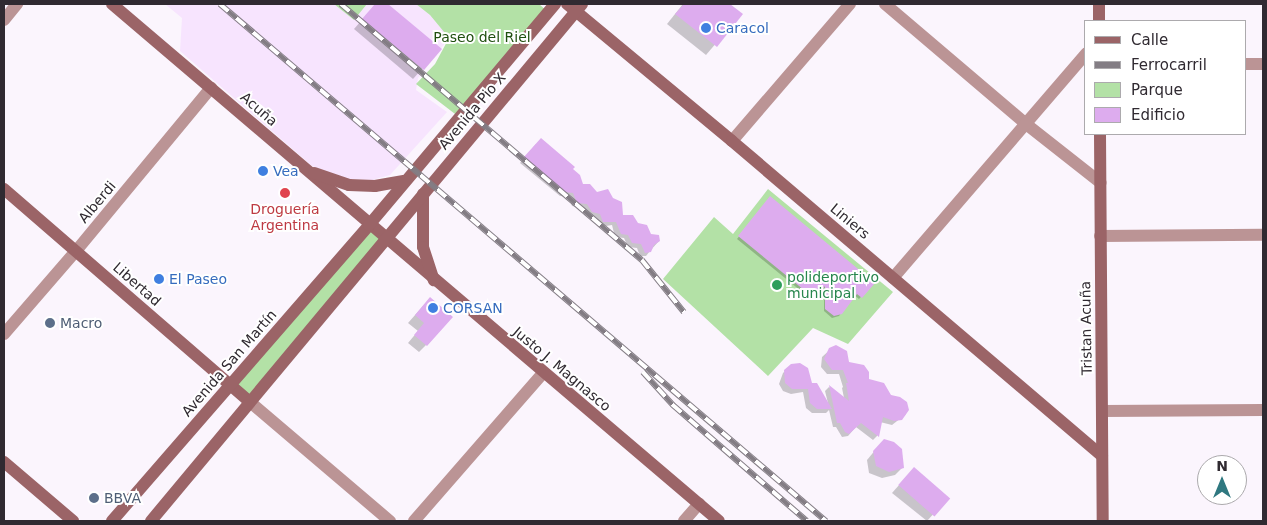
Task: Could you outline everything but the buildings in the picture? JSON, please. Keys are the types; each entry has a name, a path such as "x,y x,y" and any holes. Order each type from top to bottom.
{"main road":[{"name":"Acuña","path":"112,4 386,239"},
{"name":"Avenida Pio X","path":"369,225 404,181 555,4"},
{"path":"1099,4 1099,20"},
{"name":"Avenida Pio X","path":"386,239 575,6"},
{"name":"Liniers","path":"575,6 1102,456"},
{"name":"Tristan Acuña","path":"1100,135 1102,521"},
{"path":"306,170 349,185 374,186 404,181"},
{"name":"Libertad","path":"4,189 250,402"},
{"path":"423,194 423,247 434,280"},
{"name":"Avenida San Martín","path":"112,521 369,225"},
{"path":"151,521 386,239"},
{"name":"Justo J. Magnasco","path":"386,239 719,521"},
{"path":"4,462 73,521"}],"street":[{"path":"4,20 17,4"},
{"path":"732,141 850,4"},
{"path":"885,4 1026,124 1101,183"},
{"path":"893,278 1084,56"},
{"path":"1247,64 1263,64"},
{"name":"Alberdi","path":"4,334 76,251 211,88"},
{"path":"1100,236 1263,235"},
{"path":"414,521 543,372"},
{"path":"250,402 390,521"},
{"path":"1102,411 1263,410"},
{"path":"684,521 699,504"}],"shaded area":[{"path":"165,4 334,4 354,20 367,4 416,4 430,15 449,38 418,78 416,90 447,112 390,175 372,180 349,179 312,166 180,51 182,18"}],"green space":[{"path":"334,4 367,4 354,20"},
{"name":"Paseo del Riel","path":"416,4 539,4 548,12 459,117 416,84 435,64 449,38 430,15"},
{"name":"polideportivo municipal","path":"768,189 893,292 848,344 813,328 768,376 663,279 714,217 733,234"},
{"path":"369,225 386,239 250,402 230,384"}],"railway":[{"path":"220,4 826,521"},
{"path":"341,4 642,260 684,312"},
{"path":"643,372 673,405 807,521"}],"place":[{"name":"Caracol","path":"706,28"},
{"name":"Vea","path":"263,171"},
{"name":"Droguería Argentina","path":"285,193"},
{"name":"El Paseo","path":"159,279"},
{"name":"polideportivo municipal","path":"777,285"},
{"name":"CORSAN","path":"433,308"},
{"name":"Macro","path":"50,323"},
{"name":"BBVA","path":"94,498"}]}
